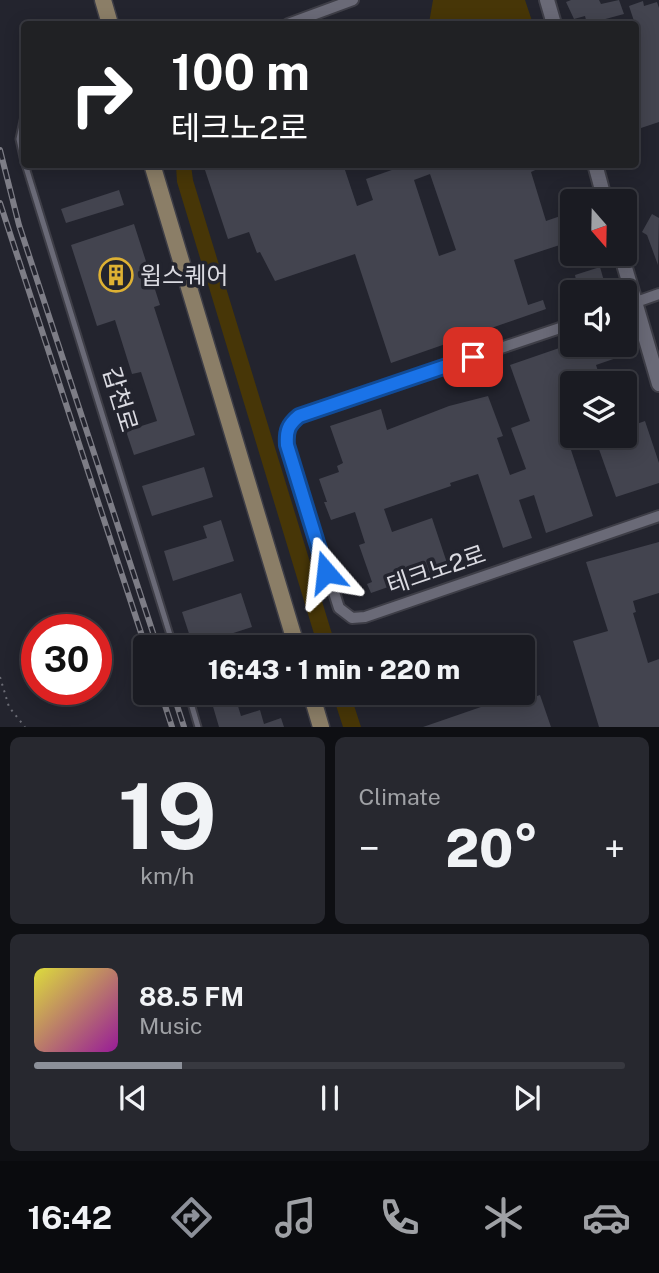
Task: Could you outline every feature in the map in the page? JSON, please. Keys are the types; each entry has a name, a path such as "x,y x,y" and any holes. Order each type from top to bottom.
{"main road":[{"path":"103,0 109,21"},
{"path":"153,168 293,635"},
{"path":"315,705 321,727"}],"street":[{"path":"296,21 354,0"},
{"path":"547,0 553,21"},
{"path":"596,168 602,189"},
{"path":"637,302 659,295"},
{"path":"637,323 659,384"},
{"name":"테크노2로","path":"560,328 299,416 291,423 286,432 287,445 338,608 352,618 365,617 659,516"}],"lane":[{"name":"갑천로","path":"21,130 21,147"},
{"name":"갑천로","path":"27,168 170,635"},
{"path":"192,705 198,727"}],"path":[{"path":"0,677 9,706 26,727"}],"shaded area":[{"path":"433,0 525,0 532,21 429,21"},
{"path":"176,168 191,168 332,635 314,635 177,182"},
{"path":"336,705 354,705 361,727 343,727"}],"building":[{"path":"599,0 601,4 619,0 624,14 598,21 586,21 585,16 574,19 566,2"},
{"path":"643,1 644,6 657,2 659,8 659,122 639,129 639,21 634,21 629,6"},
{"path":"204,168 344,168 357,206 373,200 366,179 398,168 540,168 531,172 546,221 560,216 560,245 514,260 528,305 543,300 546,309 391,363 355,254 275,281 260,252 257,253 249,232 228,239","holes":["430,174 456,250 439,256 414,180"]},
{"path":"119,190 124,205 66,223 61,209"},
{"path":"652,214 659,218 658,265 647,235 642,232"},
{"path":"134,224 160,305 154,307 195,435 134,455 126,431 157,421 141,372 132,374 115,320 97,326 71,245"},
{"path":"600,267 604,280 576,280 575,275"},
{"path":"560,348 560,357 619,357 596,365 598,371 560,371 560,448 570,448 593,516 546,533 534,495 519,500 532,538 503,548 478,474 450,483 451,486 384,509 392,532 432,518 448,566 371,593 367,584 372,582 359,545 365,543 355,512 331,520 324,502 327,502 319,479 339,472 337,466 343,463 330,426 381,409 387,430 449,406 488,396 503,436 497,438 510,475 526,469 511,428 530,421 510,365"},
{"path":"645,421 659,463 659,483 616,497 599,448 637,448 637,424"},
{"path":"204,467 213,497 152,516 142,486"},
{"path":"221,520 234,561 173,581 164,551 207,538 203,526"},
{"path":"659,542 659,593 633,601 636,612 633,613 648,663 659,659 659,727 599,727 573,641 608,631 586,562"},
{"path":"241,593 252,627 227,635 189,635 182,612"},
{"path":"540,695 551,727 423,727 487,705 535,705 535,697"},
{"path":"213,705 238,705 241,716 260,710 264,724 281,718 284,727 219,727"}],"railway":[{"path":"0,150 19,225 154,635"},
{"path":"0,203 142,635"},
{"path":"165,705 172,727"},
{"path":"177,705 184,727"}],"place":[{"name":"윕스퀘어","path":"116,275"}],"route":[{"path":"326,572 287,445 286,432 291,423 299,416 473,357"}]}
